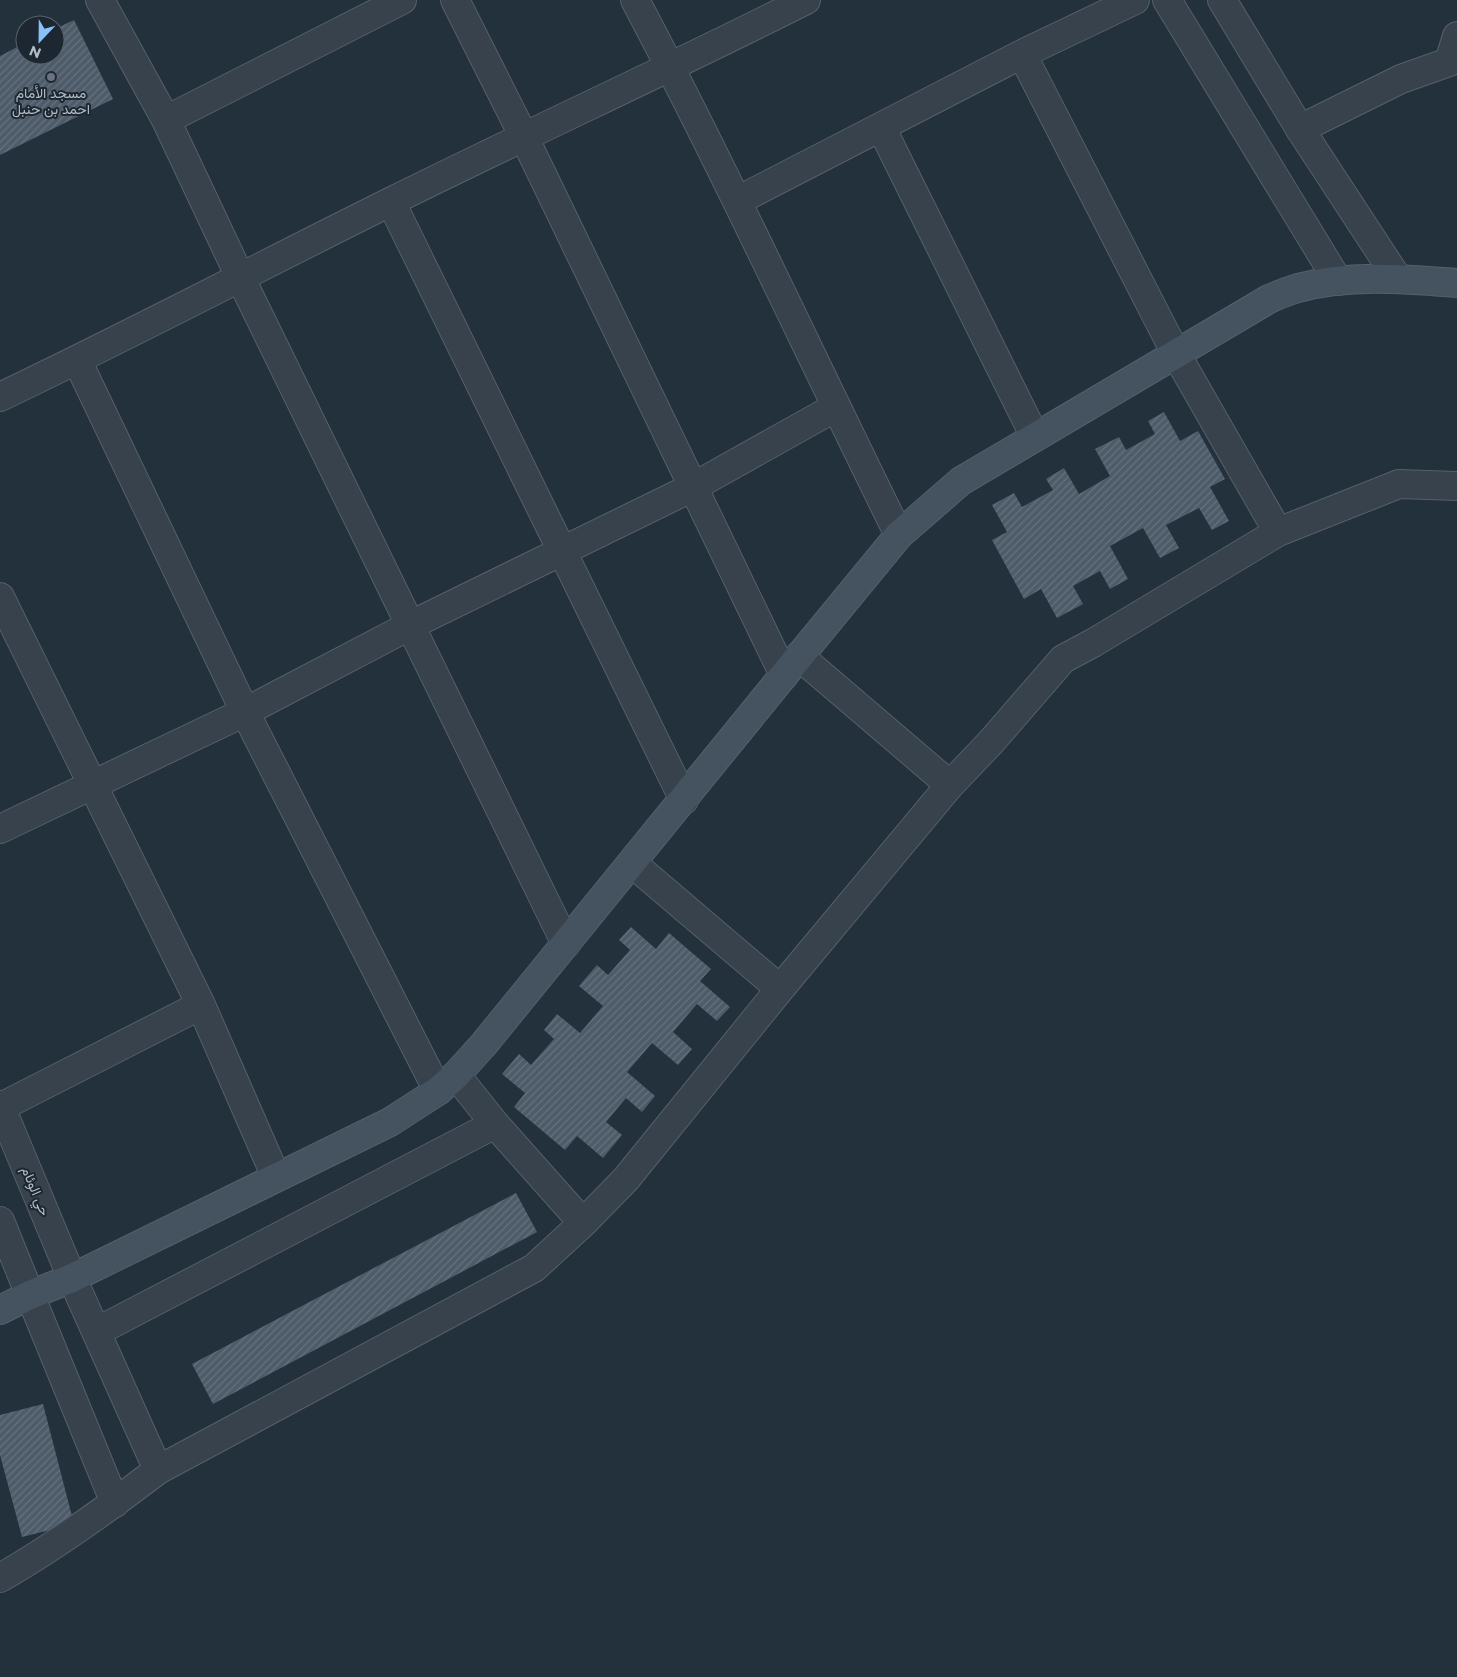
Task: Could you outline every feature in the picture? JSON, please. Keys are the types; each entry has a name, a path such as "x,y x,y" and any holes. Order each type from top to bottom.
{"main road":[{"path":"0,1310 30,1295 72,1278 390,1122 447,1083 484,1044 899,535 961,481 1269,299 1298,288 1338,281 1398,279 1457,283"}],"street":[{"path":"100,0 166,120 241,279 566,944"},
{"path":"166,120 402,0"},
{"path":"455,0 524,137 693,487 792,665 950,784"},
{"path":"635,0 737,201 899,535"},
{"path":"0,397 241,279 391,202 671,68 806,0"},
{"path":"737,201 1022,54 1135,0"},
{"path":"1167,0 1338,281"},
{"path":"1222,0 1300,129 1398,279"},
{"path":"1300,129 1401,79 1453,64 1457,36"},
{"path":"1022,54 1176,354 1278,532"},
{"path":"881,127 1035,437"},
{"path":"391,202 684,800"},
{"path":"78,360 245,712 447,1083 495,1124 583,1223"},
{"path":"0,828 245,712 411,625 693,487 836,407"},
{"path":"0,1578 43,1553 115,1503 158,1470 534,1268 583,1223 626,1179 950,784 991,742 1063,659 1278,532 1400,484 1457,486"},
{"path":"0,597 201,1005 276,1177"},
{"path":"632,863 780,989"},
{"path":"0,1106 201,1005"},
{"name":"حي الوئام","path":"0,1106 72,1278 158,1470"},
{"path":"96,1332 495,1124"},
{"path":"0,1221 115,1503"}],"building":[{"name":"مسجد الأمام احمد بن حنبل","path":"74,20 113,99 0,155 0,56 15,48 15,65 65,65 65,24"},
{"path":"1164,412 1180,441 1198,431 1225,479 1210,487 1229,521 1212,530 1199,508 1166,525 1179,548 1160,558 1143,528 1110,546 1128,579 1110,589 1100,571 1073,586 1083,604 1057,618 1041,589 1024,599 992,540 1007,532 992,505 1014,493 1022,507 1053,490 1046,479 1064,468 1079,494 1110,476 1095,449 1119,437 1126,450 1155,434 1148,421"},
{"path":"631,927 656,949 669,933 711,969 700,981 730,1007 717,1021 697,1004 673,1032 692,1049 678,1065 652,1043 627,1072 655,1096 642,1112 626,1098 606,1122 622,1135 603,1158 577,1136 565,1150 514,1107 525,1093 502,1074 519,1054 531,1065 554,1039 544,1030 557,1014 580,1033 603,1006 579,986 597,965 608,975 630,950 619,940"},
{"path":"516,1193 537,1232 213,1404 192,1364"},
{"path":"43,1404 74,1524 22,1537 0,1455 0,1415"}],"place":[{"name":"مسجد الأمام احمد بن حنبل","path":"51,77"}]}
